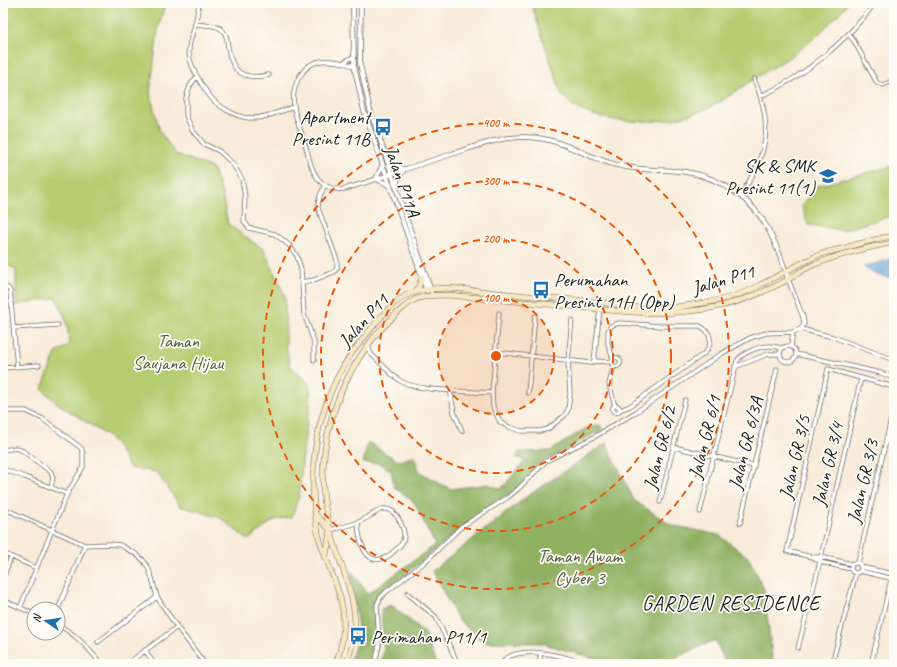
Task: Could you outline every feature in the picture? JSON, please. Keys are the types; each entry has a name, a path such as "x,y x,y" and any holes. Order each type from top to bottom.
{"main road":[{"name":"Jalan P11","path":"335,664 339,656 345,624 344,609 318,533 312,485 315,451 324,410 337,377 344,364 359,344 394,304 407,295 428,289 469,290 644,308 696,304 718,300 760,286 821,254 894,236"},
{"name":"Jalan P11","path":"346,664 353,644 355,627 354,610 348,583 330,530 323,492 323,460 327,434 333,410 345,382 359,357 382,328 410,303 416,299 430,295 468,297 644,314 680,313 717,307 740,300 761,292 811,266 826,260 882,244 894,243"},
{"path":"414,292 419,286 422,277"},
{"path":"592,302 600,309 611,304"},
{"path":"316,514 330,530 326,558"}],"street":[{"path":"199,3 196,24 188,52 190,62 197,76 218,105 239,116 249,118 259,117 294,107"},
{"name":"Jalan P11A","path":"353,3 354,66 364,111 422,277 428,289"},
{"name":"Jalan P11A","path":"361,3 360,64 370,110 396,186 430,295"},
{"path":"761,96 771,92 820,59 848,34 875,3"},
{"path":"196,24 219,28 226,34 230,58 237,70 243,75 255,78 269,75"},
{"path":"848,34 854,41 877,83 883,85 894,80"},
{"path":"343,63 355,56"},
{"path":"354,66 343,63 321,61 308,68 301,75 296,83 293,94 294,107 315,174 325,185 338,190 345,189 498,139 524,136 556,142 595,159 625,167 646,170 673,170 704,176 716,180 740,196 759,215 768,228 803,317 804,324 801,329"},
{"path":"197,76 190,86 186,98 186,115 192,130 204,144 219,151 232,163 242,179 245,197 244,221 249,228 275,234 289,244 297,256 301,269 304,314 314,342 314,360"},
{"path":"740,196 757,167 765,143 766,120 761,96 754,79"},
{"path":"388,164 405,170"},
{"path":"376,179 383,165"},
{"path":"396,186 398,178 405,170"},
{"path":"376,179 389,185"},
{"path":"302,282 314,280 334,272 337,268 337,260 318,208 320,195 325,185"},
{"path":"3,287 8,288 10,291 17,367"},
{"path":"594,361 600,309"},
{"path":"499,313 492,393 493,407 500,422 509,427 530,432 548,429 564,416 568,410 570,394 568,361 572,320"},
{"path":"528,393 535,316"},
{"path":"620,323 661,326 700,326 704,328 711,341 709,348 705,353 630,406 620,410 618,413 614,412 612,409 615,406 609,384 613,362 608,344 608,331 611,326 620,323"},
{"path":"14,328 58,324"},
{"path":"375,664 379,645 376,611 380,598 426,561 461,527 507,498 518,489 546,461 594,437 636,412 721,354 750,338 766,333 793,332 801,329 833,337 894,360"},
{"path":"791,346 793,332"},
{"path":"369,344 369,351 394,376 409,385 422,388 492,393"},
{"path":"735,368 739,358 766,346 782,348 791,346 795,349 796,354 794,359 790,362 784,361 780,354 782,348"},
{"path":"766,346 768,354"},
{"path":"496,352 591,363 594,361 613,362"},
{"path":"359,357 372,354"},
{"path":"735,368 768,354 780,354"},
{"path":"796,354 881,373 894,378"},
{"path":"3,368 40,365"},
{"name":"Jalan GR 6/1","path":"700,512 735,368"},
{"name":"Jalan GR 6/3A","path":"740,524 777,369"},
{"name":"Jalan GR 3/5","path":"812,557 787,551 828,370 861,378"},
{"path":"861,378 894,387"},
{"name":"Jalan GR 3/4","path":"820,562 861,378"},
{"path":"450,390 454,412 462,431"},
{"name":"Jalan GR 6/2","path":"660,502 685,400"},
{"path":"615,406 619,406 620,410"},
{"name":"Jalan GR 3/3","path":"858,563 894,406"},
{"path":"3,411 26,411 43,419 81,448 83,453 83,467 67,494 20,608"},
{"path":"674,447 754,466"},
{"path":"3,450 16,448 23,451 51,472 53,478 51,487"},
{"path":"3,469 67,494"},
{"path":"3,508 85,545 120,545 136,554 148,567 157,597 205,664"},
{"path":"330,530 358,523 379,510 386,509 393,512 399,519 404,531 403,541 398,548 386,557 377,560 371,559 364,550 358,534 358,523"},
{"path":"61,601 85,545"},
{"path":"3,553 36,568"},
{"path":"3,578 11,557"},
{"path":"812,557 821,557 852,564 858,563 861,569"},
{"path":"812,557 820,562 851,569 856,573"},
{"path":"798,648 820,562"},
{"path":"851,569 852,564"},
{"path":"871,664 894,567"},
{"path":"834,656 856,573 861,569"},
{"path":"861,569 893,576"},
{"path":"407,593 436,617 458,664"},
{"path":"98,642 157,597"},
{"path":"3,600 26,611"},
{"path":"127,664 177,626"},
{"path":"66,629 89,649 102,664"},
{"path":"145,650 154,664"},
{"path":"502,664 504,660 510,656 529,653 541,653 588,664"},
{"path":"539,664 541,653"},
{"path":"680,664 693,662 710,664"}],"green space":[{"name":"Taman Saujana Hijau","path":"3,3 165,3 158,30 150,93 160,132 176,154 212,168 222,194 228,224 264,250 285,296 286,345 290,366 309,383 311,399 305,435 299,496 292,517 274,520 248,540 221,518 180,506 157,472 130,468 115,443 106,435 57,403 42,389 56,353 69,345 68,332 64,315 56,298 16,305 16,269 3,265"},
{"path":"531,3 848,3 828,25 798,51 718,103 679,118 637,122 609,119 584,112 562,96"},
{"path":"892,166 894,182 894,215 843,230 808,225 802,206 817,186"},
{"path":"600,425 603,429 544,461 518,488 490,506 386,590 375,606 377,646 373,664 348,664 359,637 351,571 368,594 435,545 414,502 394,487 391,470 377,463 363,463 368,442 398,461 414,456 420,472 450,489 488,484 501,489 525,461 516,457 519,452 550,451 586,428"},
{"name":"Taman Awam Cyber 3","path":"606,443 634,500 671,525 719,535 749,558 764,589 773,664 726,664 715,640 662,664 614,664 541,643 483,642 458,619 432,571 525,498"},
{"path":"391,605 424,632 436,664 380,664 384,650 381,609"}],"water":[{"path":"894,258 894,272 892,278 881,276 867,270 864,267"}],"place":[{"name":"Apartment Presint 11B","path":"383,127"},
{"name":"SK & SMK Presint 11(1)","path":"828,176"},
{"name":"Perumahan Presint 11H (Opp)","path":"541,290"},
{"name":"Perimahan P11/1","path":"358,636"}],"district":[{"name":"GARDEN RESIDENCE","path":"731,603"}]}
